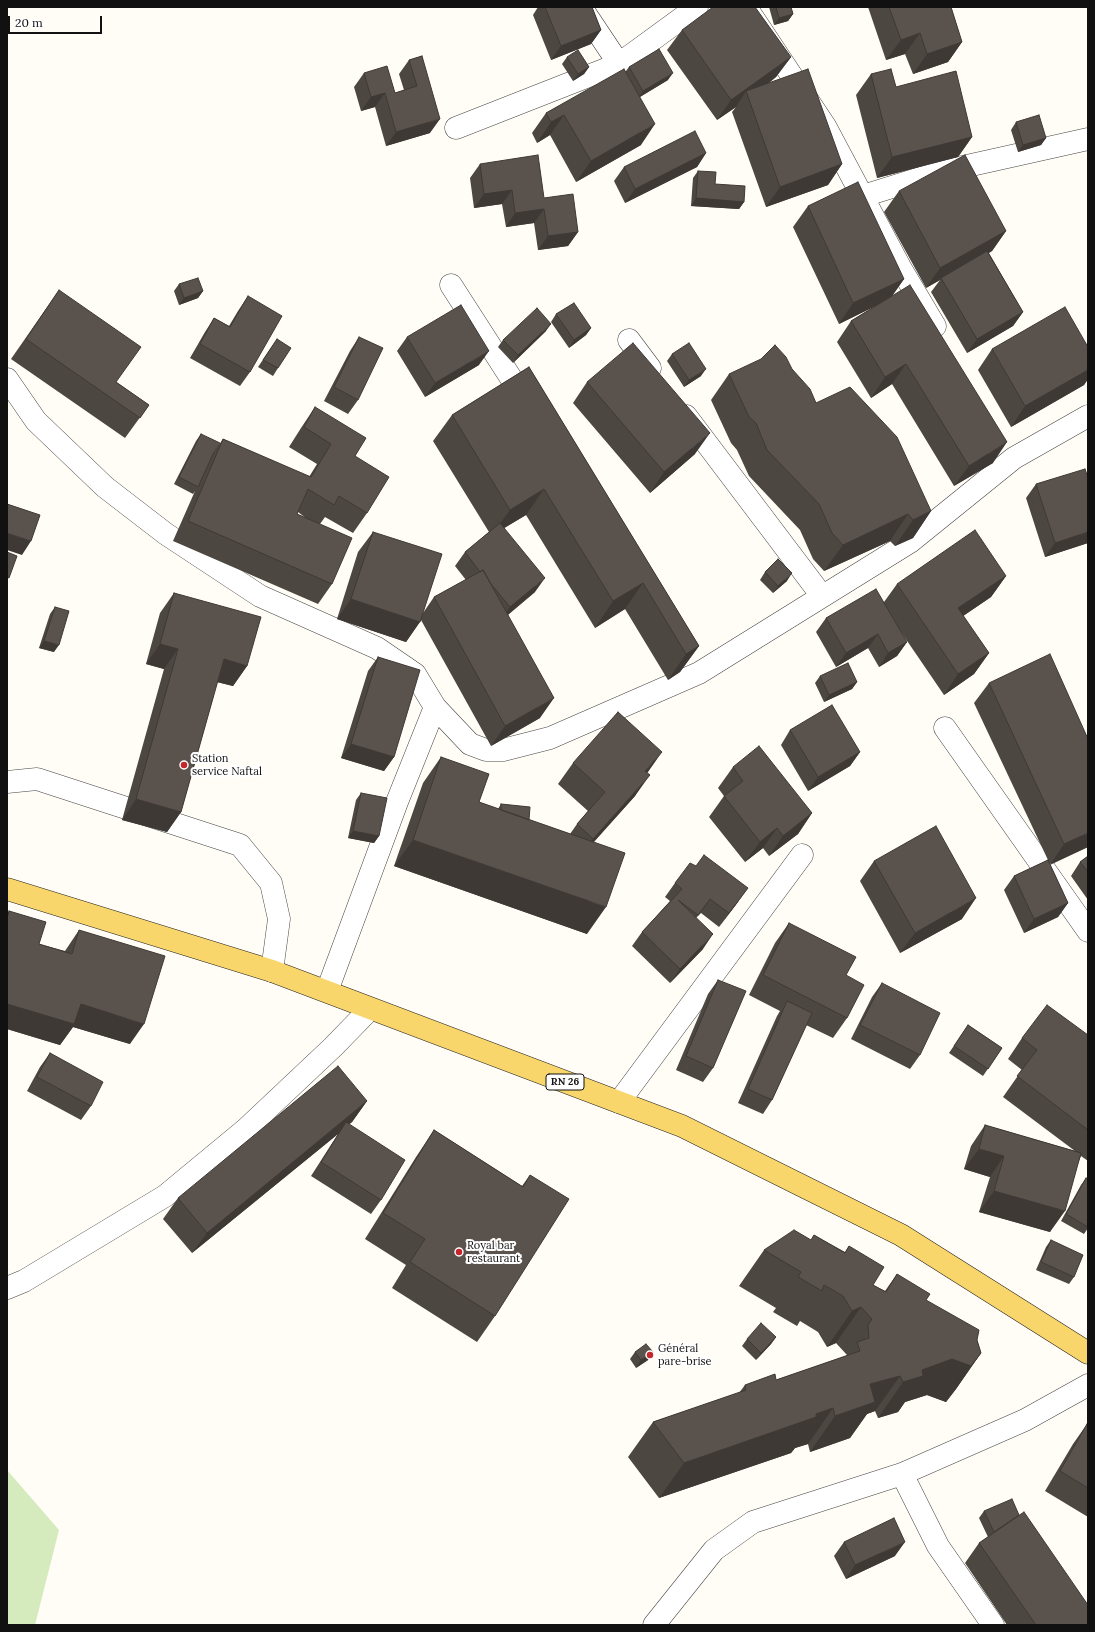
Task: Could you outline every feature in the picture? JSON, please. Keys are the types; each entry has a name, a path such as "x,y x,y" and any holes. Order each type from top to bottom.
{"main road":[{"name":"RN 26","path":"7,889 272,971 682,1126 901,1235 1088,1353"}],"street":[{"path":"581,7 619,64"},
{"path":"456,128 619,64 697,7"},
{"path":"744,7 748,10 825,126 900,267 945,342"},
{"path":"863,196 940,172 1087,141"},
{"path":"451,285 536,418"},
{"path":"629,340 662,384"},
{"path":"7,379 36,421 105,487 166,534 260,596 377,648 415,674 435,707 470,744 486,750 503,750 550,738 699,673 910,542 1014,458 1088,416"},
{"path":"676,402 822,596"},
{"path":"1002,438 1014,458"},
{"path":"686,653 699,673"},
{"path":"327,991 397,802 435,707"},
{"path":"945,728 1088,931"},
{"path":"7,782 37,779 240,845 271,883 279,919 272,971"},
{"path":"619,1102 802,855"},
{"path":"7,1288 24,1281 165,1196 246,1129 333,1048 370,1009"},
{"path":"654,1625 714,1550 753,1522 902,1474 1025,1420 1088,1385"},
{"path":"902,1474 938,1546 993,1625"}],"green space":[{"path":"7,1470 59,1530 35,1625 7,1625"}],"building":[{"path":"545,7 592,7 601,30 561,46"},
{"path":"713,7 755,7 791,57 731,100 682,30"},
{"path":"776,7 791,7 793,14 779,18"},
{"path":"889,7 951,7 962,42 927,54 920,33 901,40"},
{"path":"659,49 673,73 643,91 629,67"},
{"path":"578,50 589,67 578,74 567,57"},
{"path":"422,56 440,119 396,132 385,93 371,97 364,73 387,66 395,93 417,86 409,60"},
{"path":"624,69 655,124 591,161 564,115 551,122 546,113"},
{"path":"808,69 842,164 780,187 746,91"},
{"path":"891,69 896,87 956,71 972,137 892,157 871,74"},
{"path":"1039,115 1046,138 1023,145 1016,122"},
{"path":"695,131 706,153 635,189 624,167"},
{"path":"538,155 544,198 573,194 578,232 548,236 544,209 515,213 512,190 484,194 480,164"},
{"path":"965,155 1006,231 940,268 899,191"},
{"path":"698,171 716,172 715,184 745,186 744,202 696,198"},
{"path":"858,182 904,279 853,303 808,206"},
{"path":"987,251 1023,312 977,339 941,278"},
{"path":"198,278 203,291 184,298 179,284"},
{"path":"910,285 1007,442 969,466 906,364 885,377 851,321"},
{"path":"59,290 141,347 116,382 149,405 140,418 26,339"},
{"path":"248,296 282,316 250,372 200,344 214,318 230,327"},
{"path":"574,303 591,328 574,340 556,314"},
{"path":"461,305 489,351 435,383 407,337"},
{"path":"1065,307 1088,347 1088,370 1025,406 992,349"},
{"path":"537,308 551,324 518,355 503,340"},
{"path":"359,337 383,348 358,400 334,387"},
{"path":"277,339 291,348 278,368 263,360"},
{"path":"633,343 710,433 664,472 587,382"},
{"path":"689,343 706,369 689,380 672,354"},
{"path":"775,345 786,357 792,369 810,389 816,403 850,387 897,437 931,511 913,520 908,514 843,545 832,533 819,504 767,450 756,423 749,417 729,374 761,359"},
{"path":"529,367 699,646 686,654 643,583 613,601 544,489 510,510 452,415"},
{"path":"315,407 366,438 355,456 389,477 367,513 339,496 334,505 308,489 297,514 352,538 332,584 188,521 223,439 311,477 331,444 304,427"},
{"path":"201,434 220,443 214,452 198,487 179,477"},
{"path":"1085,469 1088,478 1088,532 1055,543 1036,484"},
{"path":"7,504 40,515 31,541 7,533"},
{"path":"500,523 545,578 510,607 491,584 483,570 480,572 465,552"},
{"path":"975,530 1006,576 958,608 989,653 958,674 897,584"},
{"path":"373,532 442,554 420,622 351,599"},
{"path":"7,552 17,556 9,578 7,577"},
{"path":"778,559 792,573 778,586 765,572"},
{"path":"483,570 554,698 505,726 434,597"},
{"path":"876,589 907,642 888,653 878,634 846,653 826,618"},
{"path":"174,593 261,617 247,666 224,659 181,812 136,799 178,649 160,644"},
{"path":"55,607 69,611 59,645 44,641"},
{"path":"1050,654 1088,739 1088,833 1064,844 989,683"},
{"path":"378,657 420,670 394,757 351,744"},
{"path":"848,663 857,682 829,695 820,676"},
{"path":"832,705 860,752 818,777 790,730"},
{"path":"618,712 662,752 645,771 650,775 593,839 577,824 605,792 573,763"},
{"path":"759,746 812,813 783,836 777,828 760,842 724,796 743,781 733,767"},
{"path":"441,757 489,774 479,802 625,853 606,907 413,840"},
{"path":"361,793 387,798 379,836 353,831"},
{"path":"501,804 530,807 529,820 501,810"},
{"path":"936,826 976,898 915,933 874,861"},
{"path":"704,855 748,888 729,913 710,899 698,915 678,900 713,934 680,969 642,932 682,889 675,883 690,863 696,866"},
{"path":"1088,856 1088,872 1080,862"},
{"path":"1048,860 1068,903 1034,919 1014,876"},
{"path":"9,911 46,922 39,944 72,954 79,930 165,956 144,1024 81,1004 74,1024 7,1004 7,918"},
{"path":"789,923 856,957 846,975 864,985 847,1018 763,975"},
{"path":"718,980 746,991 713,1068 686,1056"},
{"path":"882,983 940,1013 920,1055 860,1025"},
{"path":"787,1001 812,1013 772,1100 748,1089"},
{"path":"1047,1005 1088,1035 1088,1130 1017,1076 1037,1050 1022,1038"},
{"path":"968,1025 1002,1048 988,1069 954,1046"},
{"path":"50,1053 103,1082 91,1106 37,1077"},
{"path":"338,1066 367,1101 207,1233 178,1198"},
{"path":"346,1122 405,1160 381,1200 321,1162"},
{"path":"985,1125 1081,1153 1065,1211 994,1191 1004,1156 979,1149"},
{"name":"Royal bar restaurant","path":"434,1130 523,1187 530,1175 569,1199 495,1316 410,1262 425,1239 383,1213"},
{"path":"1086,1178 1088,1179 1088,1227 1066,1214"},
{"path":"794,1230 811,1240 814,1235 845,1253 849,1246 884,1267 873,1285 886,1292 897,1274 930,1294 926,1300 979,1330 977,1340 981,1353 971,1366 952,1359 922,1370 923,1376 903,1382 900,1376 870,1384 875,1402 835,1416 833,1408 816,1414 816,1417 684,1463 653,1422 746,1390 745,1385 775,1374 776,1380 860,1351 857,1342 869,1338 868,1325 872,1319 861,1307 852,1311 843,1296 824,1285 822,1291 798,1277 801,1272 764,1250"},
{"path":"1051,1240 1083,1255 1074,1277 1041,1262"},
{"path":"761,1323 776,1337 761,1353 747,1339"},
{"path":"646,1344 653,1352 641,1360 635,1352"},
{"path":"1088,1424 1088,1488 1060,1471"},
{"path":"1012,1499 1019,1515 994,1532 984,1511"},
{"path":"1024,1512 1088,1605 1088,1625 1036,1625 979,1543"},
{"path":"894,1518 905,1542 855,1565 844,1542"}],"place":[{"name":"Station service Naftal","path":"184,765"},
{"name":"Royal bar restaurant","path":"459,1252"},
{"name":"Général pare-brise","path":"650,1355"}]}
